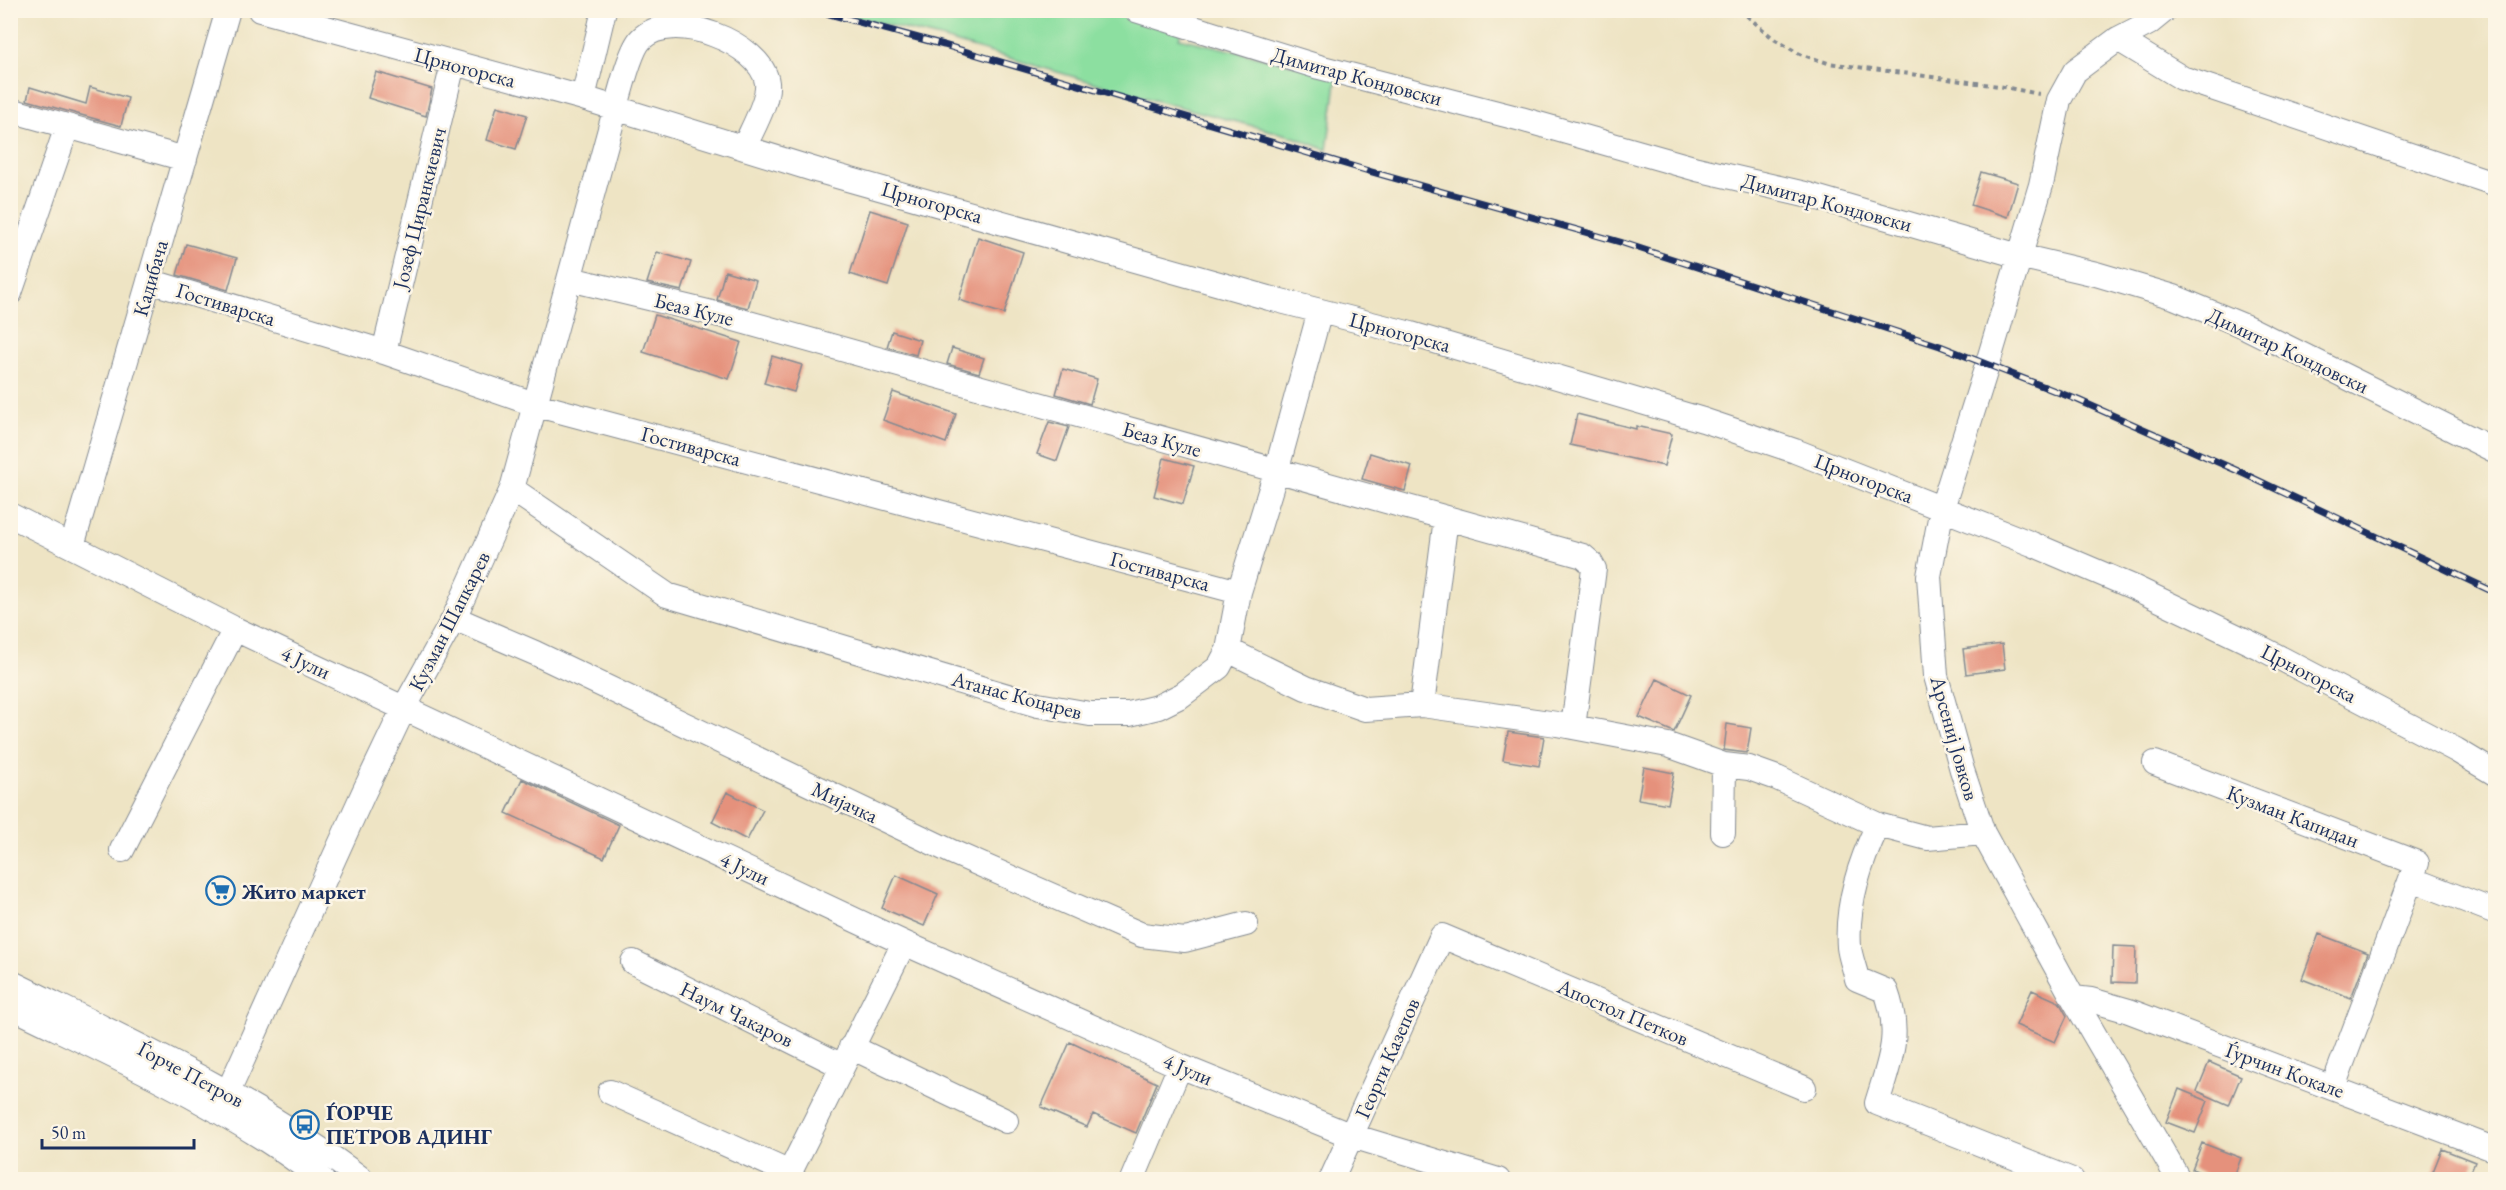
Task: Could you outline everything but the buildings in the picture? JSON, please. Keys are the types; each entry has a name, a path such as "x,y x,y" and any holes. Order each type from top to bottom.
{"street":[{"name":"Кадибача","path":"72,546 228,10"},
{"name":"Црногорска","path":"260,10 616,107 819,171 1320,311 1411,334 1703,420 1795,451 1942,508 2133,587 2263,649 2456,750 2496,774"},
{"path":"583,98 604,10"},
{"name":"Димитар Кондовски","path":"1136,10 1319,67 1521,119 1698,169 1805,194 2019,256 2096,274 2174,297 2246,327 2496,451"},
{"name":"Арсениј Јовков","path":"2165,10 2149,23 2118,39 2075,70 2059,100 2041,186 1942,508 1929,576 1936,676 1962,770 1983,833 2073,998 2180,1179"},
{"name":"Кузман Шапкарев","path":"223,1102 363,794 404,708 454,618 512,489 537,405 616,107 625,77 641,39 658,27 682,27 707,32 749,55 763,71 767,96 744,148"},
{"path":"2118,39 2182,78 2496,184"},
{"name":"Јозеф Циранкиевич","path":"384,352 453,64"},
{"path":"10,110 185,159"},
{"path":"10,294 67,127"},
{"name":"Беаз Куле","path":"570,279 720,315 1583,556 1594,569 1573,727"},
{"name":"Гостиварска","path":"149,281 384,352 537,405 1239,592"},
{"name":"Атанас Коцарев","path":"512,489 667,594 1038,705 1090,714 1129,714 1158,707 1182,695 1219,667 1228,650 1239,592 1276,472 1320,311"},
{"name":"4 Јули","path":"10,515 235,629 904,943 1179,1066 1352,1136 1498,1179"},
{"path":"1422,705 1446,518"},
{"name":"Мијачка","path":"454,618 535,653 951,852 1142,935 1185,940 1246,924"},
{"path":"122,849 235,629"},
{"path":"1228,650 1306,688 1365,709 1422,705 1573,727 1668,746 1724,765 1749,768 1777,778 1878,825 1927,838 1983,833"},
{"name":"Кузман Капидан","path":"2155,763 2417,863 2411,879"},
{"path":"1723,833 1724,765"},
{"path":"1878,825 1856,879 1850,919 1849,948 1857,979 1886,991 1892,1008 1895,1045 1877,1103 2073,1179"},
{"path":"2333,1087 2411,879 2496,912"},
{"name":"Апостол Петков","path":"1442,936 1804,1088"},
{"name":"Георги Казепов","path":"1331,1179 1442,936"},
{"path":"610,1092 790,1177 846,1057 904,943"},
{"name":"Наум Чакаров","path":"633,962 846,1057 1006,1121"},
{"name":"Ѓорче Петров","path":"10,982 223,1102 267,1140 322,1179"},
{"name":"Ѓурчин Кокале","path":"2073,998 2091,1000 2128,1011 2496,1150"},
{"name":"Ѓорче Петров","path":"10,1006 157,1078 278,1120 363,1179"},
{"path":"1132,1179 1179,1066"}],"path":[{"path":"1740,10 1774,39 1800,54 1828,63 2010,88 2059,100"}],"green space":[{"path":"831,11 1189,11 1179,38 1337,75 1327,150 1291,136 1150,99 944,39"}],"railway":[{"path":"815,10 944,45 1372,172 1620,242 1940,346 2078,400 2238,471 2496,593"}],"place":[{"name":"Жито маркет","path":"221,891"},
{"name":"ЃОРЧЕ ПЕТРОВ АДИНГ","path":"305,1124"}]}
